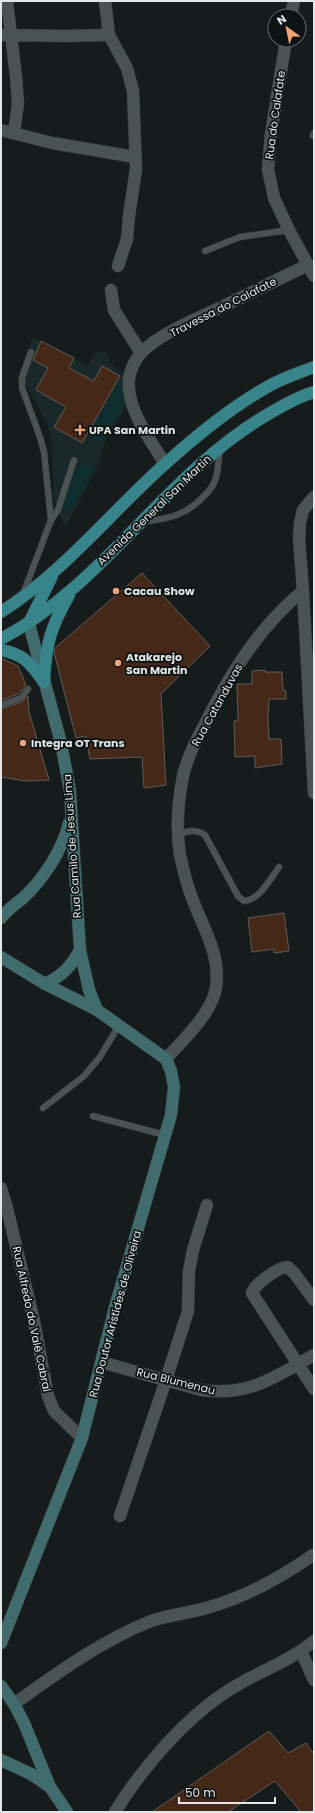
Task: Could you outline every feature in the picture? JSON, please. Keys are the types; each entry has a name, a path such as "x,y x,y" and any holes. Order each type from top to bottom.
{"main road":[{"path":"1,612 21,599 53,573 164,464 238,404 271,385 314,367"},
{"name":"Avenida General San Martin","path":"1,639 28,624 73,589 140,522 220,446 250,424 282,406 314,392"},
{"path":"28,624 53,573"},
{"path":"44,682 45,656 48,640 56,619 73,589"},
{"name":"Rua Camilo de Jesus Lima","path":"28,624 66,766 72,814 80,950"},
{"path":"1,650 15,654 31,663 44,682"},
{"path":"3,913 21,899 36,884 66,834 72,814"},
{"path":"45,984 59,977 71,966 80,950"},
{"path":"80,950 89,990 97,1010"},
{"path":"2,956 45,984 97,1010 166,1059"},
{"name":"Rua Doutor Aristídes de Oliveira","path":"1,1643 82,1438 115,1307 171,1115 174,1087 171,1071 166,1059"},
{"path":"1,1686 14,1704 24,1723 50,1787 67,1812"},
{"path":"1,1760 31,1774 50,1787"}],"street":[{"path":"7,1 5,35 16,77 18,103 14,133"},
{"path":"105,1 109,35 127,68 133,91 135,181 127,239 118,266"},
{"path":"5,35 109,35"},
{"name":"Rua do Calafate","path":"285,48 271,134 268,169 274,198 289,230 311,270"},
{"path":"1,130 52,143 135,157"},
{"name":"Travessa do Calafate","path":"141,353 151,344 184,325 311,270"},
{"path":"111,290 114,310 141,353 130,372 129,379 131,399 140,422 164,464"},
{"path":"314,497 304,510 300,523 299,539 314,793"},
{"name":"Rua Catanduvas","path":"166,1059 206,1010 216,989 217,973 213,947 192,898 180,854 180,795 183,775 191,751 235,670 279,613 303,591"},
{"name":"Rua Alfredo do Valê Cabral","path":"1,1188 34,1320 48,1396 54,1411 82,1438"},
{"path":"120,1516 188,1311 189,1271 193,1250 206,1205"},
{"path":"314,1300 288,1267 280,1269 256,1286 252,1291 254,1298 314,1389"},
{"name":"Rua Blumenau","path":"102,1362 201,1390 231,1392 257,1386 314,1354"},
{"path":"14,1704 93,1650 152,1621 212,1606 233,1599 296,1567 313,1555"},
{"path":"115,1812 159,1752 192,1719 228,1690 301,1651 314,1641"},
{"path":"301,1651 314,1680"}],"lane":[{"path":"205,251 240,237 289,230"},
{"path":"31,352 22,378 22,388 40,436 44,452 51,520"},
{"path":"140,522 172,517 182,513 191,508 209,491 216,477 220,446"},
{"path":"21,599 39,556 51,520 58,510 74,460"},
{"path":"1,705 21,698 28,689"},
{"path":"179,834 198,830 205,835 238,896 244,901 251,901 257,896 279,867"},
{"path":"43,1108 84,1076 100,1057 119,1025"},
{"path":"93,1116 165,1135"}],"shaded area":[{"name":"UPA San Martin","path":"33,337 88,366 96,352 107,352 111,364 125,374 127,407 107,435 98,466 65,527 54,501 51,439 48,424 19,373"},
{"path":"122,376 124,406 101,442 89,435"},
{"path":"81,463 95,468 67,513 65,495"}],"building":[{"path":"41,341 74,358 69,368 94,381 102,366 120,376 82,443 54,427 66,407 36,390 48,368 33,360"},
{"path":"142,573 210,646 161,694 166,785 144,788 142,757 90,759 86,736 76,738 54,652 55,648"},
{"path":"1,658 18,666 26,685 18,694 1,700"},
{"path":"265,670 265,672 282,672 283,690 286,691 286,699 269,699 268,717 269,739 281,739 282,764 255,768 255,756 235,757 234,721 238,721 237,684 252,684 252,671"},
{"path":"28,696 29,712 49,780 26,781 1,777 1,709 22,702"},
{"path":"284,913 289,951 274,953 274,949 252,952 248,918"},
{"path":"269,1731 288,1753 306,1743 314,1754 314,1812 301,1812 275,1781 228,1812 152,1812"}],"place":[{"name":"UPA San Martin","path":"80,430"},
{"name":"Cacau Show","path":"116,591"},
{"name":"Atakarejo San Martin","path":"118,663"},
{"name":"Integra OT Trans","path":"23,743"}]}
